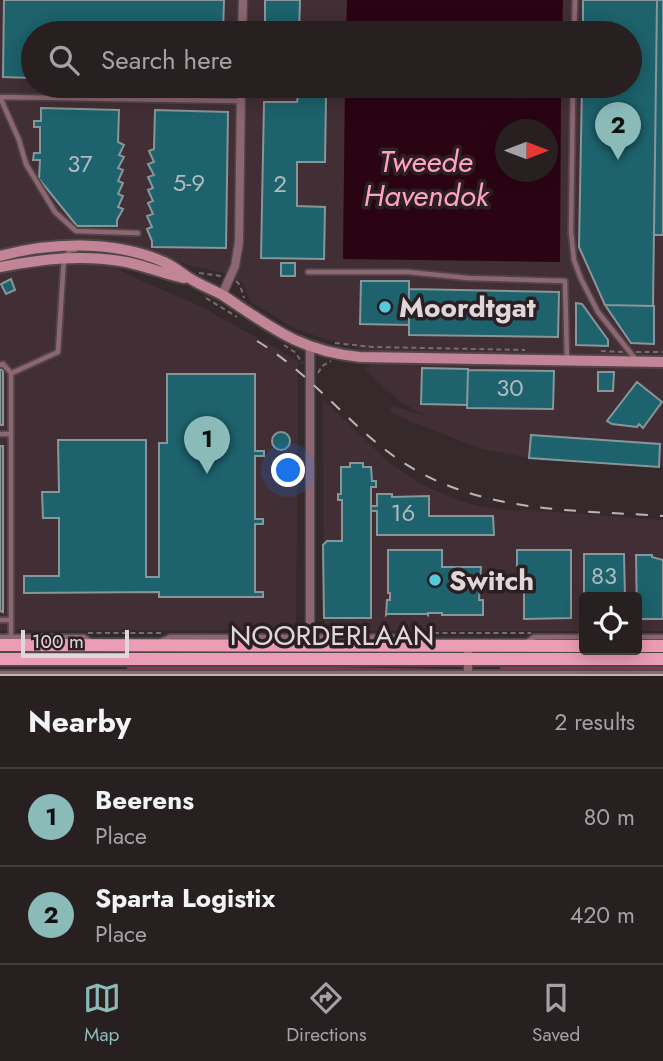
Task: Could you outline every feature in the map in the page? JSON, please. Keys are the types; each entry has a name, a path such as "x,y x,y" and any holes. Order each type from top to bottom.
{"main road":[{"name":"NOORDERLAAN","path":"5,641 96,645 579,646"},
{"path":"642,646 663,646"},
{"name":"NOORDERLAAN","path":"0,659 411,659 468,670 663,659"}],"street":[{"path":"242,21 243,0"},
{"path":"222,295 235,265 239,242 240,98"},
{"path":"0,256 51,247 111,248 165,262 192,274 274,330 310,347 333,354 360,357 663,362"},
{"path":"0,267 64,257 125,262 192,274"},
{"path":"310,347 310,637"},
{"path":"468,646 468,670"}],"lane":[{"path":"574,21 575,0"},
{"path":"21,97 0,97 19,140 26,164 55,212 76,231 138,233"},
{"path":"60,98 240,101"},
{"path":"573,98 571,232 574,260 592,301 637,361"},
{"path":"51,247 64,257"},
{"path":"11,373 58,352 64,257 71,250 101,251 111,248"},
{"path":"308,272 408,272 468,278 565,281 567,360"},
{"path":"0,365 3,364 11,373 11,620 5,641"},
{"path":"0,434 11,434"},
{"path":"0,620 11,620"},
{"name":"NOORDERLAAN","path":"0,637 5,641"},
{"name":"NOORDERLAAN","path":"150,645 170,638 310,637 411,637 419,645"},
{"name":"NOORDERLAAN","path":"523,646 534,637 579,637"},
{"path":"642,637 663,638"},
{"path":"411,659 419,645"},
{"path":"0,673 468,670 663,673"}],"path":[{"path":"192,274 217,275 229,279 240,285 245,300"},
{"path":"200,294 247,322"},
{"path":"328,342 373,347 526,350"},
{"path":"280,343 296,353 302,365"},
{"path":"591,351 663,352"},
{"path":"318,381 320,368 333,361"}],"shaded area":[{"path":"0,0 347,0 346,21 21,21 21,98 345,98 343,259 559,261 561,98 642,98 642,21 562,21 563,0 663,0 663,467 659,467 660,444 531,435 529,458 482,449 409,421 390,411 392,406 428,417 401,402 377,382 365,368 370,367 355,345 331,341 294,328 251,302 242,282 223,273 188,265 161,254 120,246 63,241 43,242 0,251"},
{"path":"75,261 113,266 200,306 298,361 296,630 0,630 0,273 21,267"},
{"path":"323,399 387,461 421,484 452,498 477,506 512,511 663,520 663,631 642,631 642,592 579,592 579,631 324,631"},
{"path":"127,663 326,664 332,667 444,669 127,669"},
{"path":"500,664 663,664 663,669 500,669"}],"water":[{"path":"347,0 563,0 562,21 346,21"},
{"name":"Tweede Havendok","path":"345,98 561,98 560,262 343,259"}],"building":[{"path":"4,0 224,0 223,21 21,21 21,78 3,77"},
{"path":"265,0 300,0 299,21 265,21"},
{"path":"583,0 657,0 653,306 605,305 579,247 582,98 642,98 642,21 583,21"},
{"path":"657,0 663,0 663,235 654,235"},
{"path":"298,98 326,98 325,162 297,162 297,206 325,207 324,259 261,258 264,102 297,102"},
{"path":"41,108 119,110 118,142 124,145 119,155 124,157 118,168 123,170 118,181 123,183 118,194 123,196 118,207 123,209 117,226 77,226 39,179 40,160 33,160 34,153 40,153 40,127 34,127 34,121 41,121"},
{"path":"155,110 228,112 226,248 152,247 147,229 152,227 147,216 153,214 148,203 153,201 148,190 153,188 148,177 154,175 148,164 154,162 149,151 154,149"},
{"path":"281,263 295,263 295,276 281,276"},
{"path":"11,279 15,290 6,294 1,284"},
{"name":"Moordtgat","path":"361,281 409,281 409,325 360,324"},
{"path":"409,289 559,292 558,337 409,335"},
{"path":"576,303 582,304 608,340 608,346 576,345"},
{"path":"605,305 654,306 654,344 631,343"},
{"path":"422,368 468,369 467,405 421,404"},
{"path":"3,369 3,425 0,425 0,370"},
{"path":"468,370 554,371 553,409 467,408"},
{"path":"598,372 614,372 613,391 598,391"},
{"path":"167,374 255,374 255,451 264,451 264,456 255,456 255,519 263,519 263,524 255,524 255,592 263,592 263,597 159,597 159,592 24,593 24,576 59,576 59,518 43,518 42,492 59,492 58,440 146,440 146,577 159,577 159,443 167,443"},
{"path":"637,382 662,402 643,428 639,424 637,427 607,421"},
{"path":"281,432 287,435 290,441 287,447 281,450 275,447 272,441 275,435"},
{"path":"531,435 660,444 659,467 529,458"},
{"path":"0,446 3,446 3,612 0,611"},
{"path":"350,463 363,463 363,467 371,467 372,481 376,481 376,487 371,487 371,618 324,618 323,545 327,541 342,541 342,500 338,500 338,494 341,494 341,467 350,467"},
{"path":"377,494 392,494 392,497 429,496 429,516 493,516 494,535 377,535 377,511 371,511 371,506 377,506"},
{"name":"Switch","path":"388,550 442,550 442,567 481,567 479,600 483,600 483,615 386,615 387,600 390,600"},
{"path":"517,550 571,550 571,618 524,619 524,566 517,566"},
{"path":"584,554 624,554 625,592 584,592"},
{"path":"636,555 652,555 663,560 663,619 642,619 642,592 637,592"}],"tram line":[{"path":"0,675 663,675"}],"railway":[{"path":"257,341 291,365 383,448 415,470 448,485 482,497 517,504 552,509 663,516"}],"place":[{"name":"Sparta Logistix","path":"618,160"},
{"name":"Moordtgat","path":"385,307"},
{"name":"Beerens","path":"207,474"},
{"name":"Switch","path":"435,580"}]}
